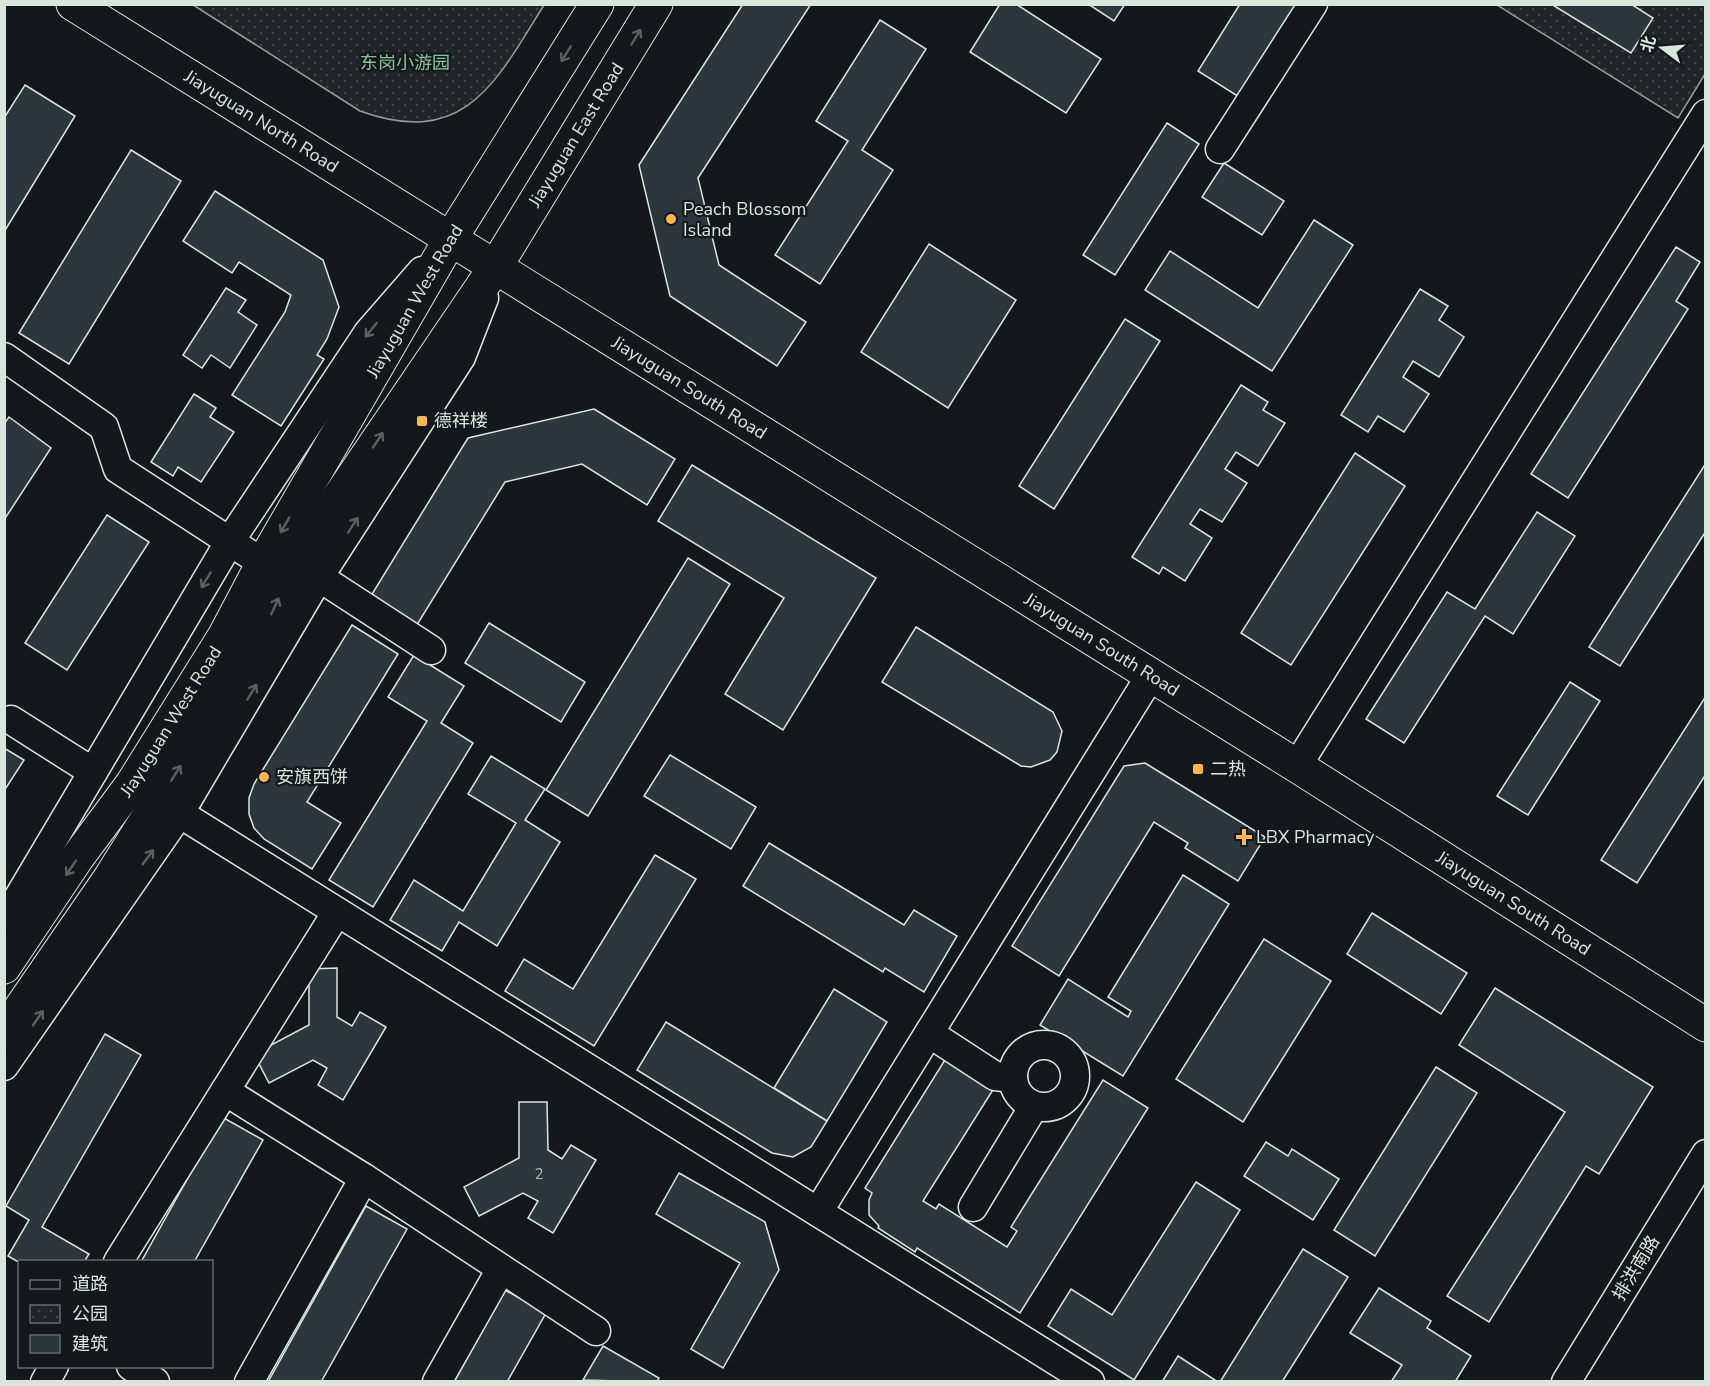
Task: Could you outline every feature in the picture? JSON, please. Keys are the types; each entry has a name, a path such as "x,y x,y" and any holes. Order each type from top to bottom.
{"main road":[{"name":"Jiayuguan North Road","path":"73,4 496,266"},
{"path":"451,238 597,4"},
{"name":"Jiayuguan East Road","path":"496,266 656,4"},
{"name":"Jiayuguan West Road","path":"4,967 77,858 157,799 225,635 263,563 451,238"},
{"name":"Jiayuguan West Road","path":"4,1032 110,878 157,799 307,569 496,266"},
{"name":"Jiayuguan South Road","path":"496,266 1297,766 1706,1025"}],"street":[{"path":"1221,149 1313,4"},
{"path":"1297,766 1706,114"},
{"name":"Jiayuguan West Road","path":"4,922 230,541 368,333 451,238"},
{"path":"4,357 104,427 118,470 263,563"},
{"path":"307,569 431,650"},
{"path":"818,1212 1151,675"},
{"path":"11,720 93,772"},
{"path":"4,1066 157,799 1090,1382"},
{"path":"119,1260 337,912"},
{"path":"929,1033 995,1076 1013,1078"},
{"path":"1043,1045 1055,1047 1065,1053 1073,1063 1076,1075 1074,1087 1068,1097 1058,1105 1046,1108 1034,1106 1023,1100 1016,1090 1013,1078 1015,1066 1021,1055 1031,1048 1043,1045"},
{"path":"225,1091 364,1178 596,1331"},
{"path":"974,1207 1034,1106"},
{"name":"排洪南路","path":"1566,1382 1706,1154"},
{"path":"249,1382 364,1178"},
{"path":"437,1382 501,1269"},
{"path":"45,1382 53,1368"},
{"path":"134,1368 156,1382"}],"green space":[{"name":"东岗小游园","path":"544,4 510,59 473,101 452,114 426,121 396,121 360,111 193,5"},
{"path":"1497,5 1705,5 1705,74 1678,118"}],"building":[{"path":"743,4 811,4 698,178 719,265 806,322 777,366 670,296 639,165"},
{"path":"1000,4 1016,4 1101,59 1066,113 970,52"},
{"path":"1088,4 1125,4 1114,21"},
{"path":"1240,4 1298,4 1239,97 1198,71"},
{"path":"1551,4 1631,4 1653,18 1631,53"},
{"path":"880,20 926,49 862,150 893,170 820,284 775,255 848,141 816,121"},
{"path":"25,85 75,116 4,232 4,118"},
{"path":"1167,123 1199,144 1115,275 1083,255"},
{"path":"131,150 181,181 69,364 19,333"},
{"path":"1224,163 1284,201 1262,235 1202,197"},
{"path":"215,191 323,260 339,307 327,339 317,355 324,359 281,426 232,395 285,312 291,295 239,262 232,273 183,241"},
{"path":"1314,220 1353,245 1272,371 1145,290 1170,251 1258,308"},
{"path":"929,244 1016,300 948,408 861,352"},
{"path":"1676,247 1700,262 1676,301 1688,309 1568,498 1531,474"},
{"path":"226,288 246,300 238,312 257,325 230,368 211,355 202,368 183,355"},
{"path":"1420,289 1448,306 1439,320 1464,337 1439,377 1413,361 1403,377 1429,394 1404,432 1378,416 1368,432 1341,415"},
{"path":"1125,319 1160,341 1054,509 1019,486"},
{"path":"1241,385 1268,402 1263,410 1285,423 1258,466 1236,452 1225,469 1247,483 1222,522 1200,509 1190,524 1212,538 1185,581 1163,567 1159,574 1132,557"},
{"path":"194,394 216,408 210,417 234,432 201,482 178,467 173,476 151,462"},
{"path":"594,409 675,459 647,505 582,464 505,482 415,628 369,599 468,438"},
{"path":"9,417 51,448 4,520 4,424"},
{"path":"1355,453 1405,486 1291,665 1241,633"},
{"path":"1706,463 1706,531 1620,666 1589,647"},
{"path":"692,465 876,578 783,730 725,694 784,598 658,521"},
{"path":"1537,512 1575,536 1513,634 1485,616 1404,743 1366,719 1447,592 1475,609"},
{"path":"107,515 149,542 67,670 25,643"},
{"path":"688,558 730,584 588,816 546,790"},
{"path":"489,623 585,682 561,722 465,663"},
{"path":"352,625 398,654 307,802 341,823 312,869 264,839 254,828 249,814 249,798 254,784"},
{"path":"916,627 1053,712 1062,731 1057,752 1050,760 1031,767 1021,766 882,682"},
{"path":"414,655 464,686 441,723 473,743 373,907 329,880 427,721 388,697"},
{"path":"1570,682 1600,701 1528,815 1497,796"},
{"path":"1706,696 1706,774 1637,883 1601,860"},
{"path":"4,748 24,760 4,791"},
{"path":"670,755 756,807 731,849 644,796"},
{"path":"491,756 545,789 525,820 560,842 497,946 459,922 442,951 390,920 414,880 463,911 516,823 468,794"},
{"path":"1145,763 1265,837 1238,881 1185,848 1188,843 1154,822 1059,976 1012,946 1124,766"},
{"path":"769,843 904,925 914,910 957,936 924,992 885,968 883,972 743,886"},
{"path":"655,855 696,879 594,1046 505,991 524,959 573,989"},
{"path":"1183,875 1229,904 1123,1076 1040,1025 1068,979 1128,1017 1131,1011 1108,997"},
{"path":"1372,913 1467,973 1441,1014 1347,954"},
{"path":"1264,939 1331,981 1243,1122 1176,1079"},
{"path":"337,968 337,1017 352,1026 360,1012 386,1027 343,1100 318,1085 327,1068 313,1060 269,1083 254,1054 309,1025 309,969"},
{"path":"1495,988 1653,1087 1599,1174 1586,1166 1489,1322 1447,1296 1565,1112 1459,1045"},
{"path":"834,989 887,1022 827,1121 774,1088"},
{"path":"666,1022 827,1121 811,1147 793,1157 772,1153 637,1070"},
{"path":"105,1034 141,1055 42,1227 89,1254 85,1260 18,1260 18,1262 8,1256 29,1220 6,1206"},
{"path":"948,1055 996,1085 923,1201 936,1209 939,1204 1007,1247 1017,1231 1011,1227 1103,1080 1148,1108 1020,1313 917,1248 915,1252 878,1228 879,1226 869,1215 869,1200 872,1193 865,1188"},
{"path":"1436,1067 1477,1093 1375,1256 1334,1230"},
{"path":"519,1102 547,1102 548,1150 562,1159 571,1145 596,1160 553,1233 528,1218 538,1201 523,1193 479,1216 464,1187 519,1158"},
{"path":"222,1117 263,1140 195,1260 142,1260"},
{"path":"1266,1142 1288,1156 1292,1149 1339,1179 1313,1220 1244,1176"},
{"path":"679,1173 765,1222 779,1270 723,1368 691,1349 740,1263 656,1214"},
{"path":"1196,1182 1240,1210 1134,1380 1048,1326 1071,1289 1112,1315"},
{"path":"366,1206 407,1229 321,1382 268,1382"},
{"path":"1303,1249 1348,1277 1282,1382 1220,1382"},
{"path":"1379,1288 1431,1321 1427,1328 1471,1356 1455,1382 1391,1382 1402,1365 1350,1333"},
{"path":"505,1290 546,1313 507,1382 454,1382"},
{"path":"603,1346 659,1378 657,1382 583,1380"},
{"path":"1178,1356 1218,1382 1162,1382"}],"place":[{"name":"Peach Blossom Island","path":"671,219"},
{"name":"德祥楼","path":"422,421"},
{"name":"二热","path":"1198,769"},
{"name":"安旗西饼","path":"264,777"},
{"name":"LBX Pharmacy","path":"1244,837"}]}
